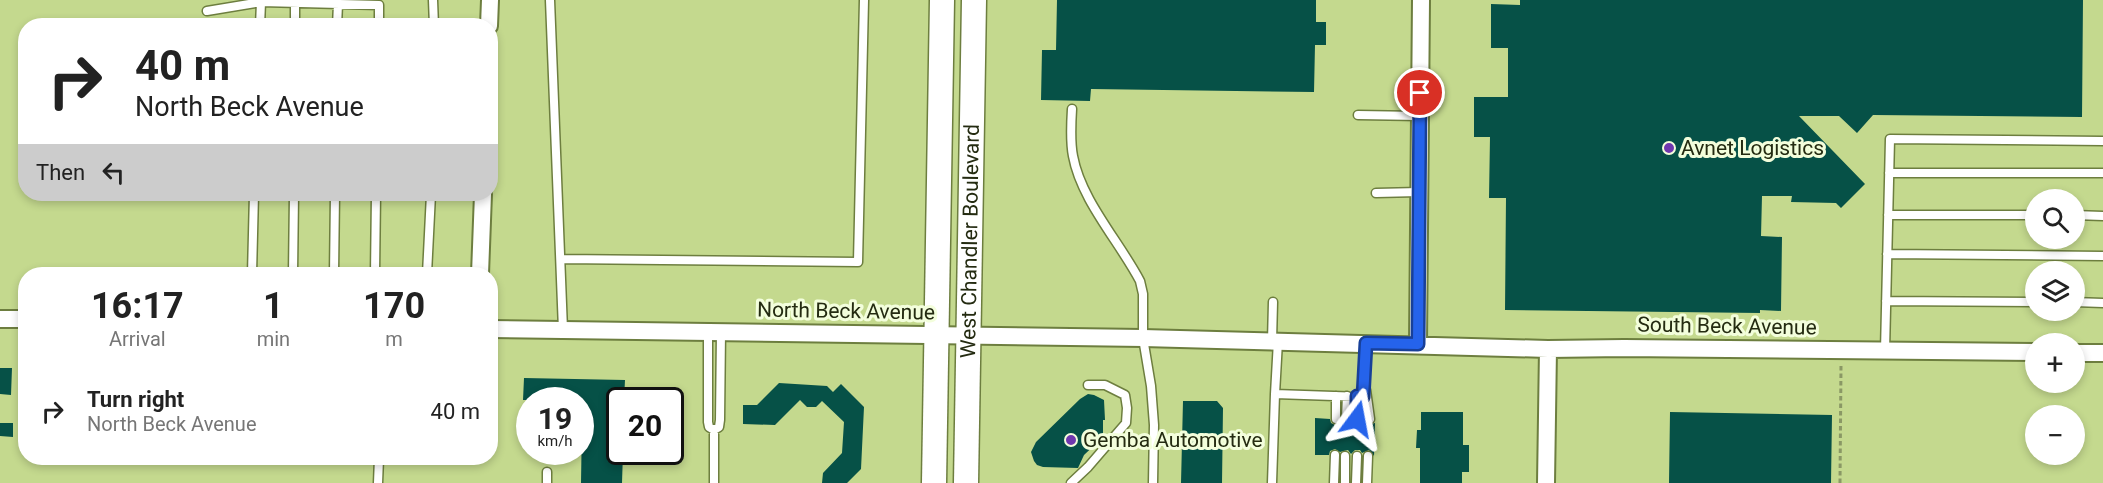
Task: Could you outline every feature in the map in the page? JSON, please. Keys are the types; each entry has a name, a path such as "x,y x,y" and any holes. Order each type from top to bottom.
{"main road":[{"name":"West Chandler Boulevard","path":"934,483 942,0"},
{"name":"West Chandler Boulevard","path":"966,483 974,0"}],"street":[{"path":"489,18 490,0"},
{"path":"1418,344 1421,0"},
{"path":"480,267 483,201"},
{"path":"0,319 18,319"},
{"name":"North Beck Avenue","path":"498,329 1418,344"},
{"name":"South Beck Avenue","path":"1418,344 1548,349 2025,352"},
{"path":"1546,483 1548,349"},
{"path":"2085,353 2103,353"}],"lane":[{"path":"432,0 433,18"},
{"path":"550,0 563,330"},
{"path":"561,259 858,262 864,0"},
{"path":"260,18 261,1"},
{"path":"207,11 261,1 338,4 382,2 380,18"},
{"path":"295,3 295,18"},
{"path":"337,18 338,4"},
{"path":"1072,110 1073,155 1078,174 1086,192 1140,281 1143,294 1143,338 1154,425 1154,483"},
{"path":"1358,115 1420,116"},
{"path":"1885,351 1890,139 2103,141"},
{"path":"1889,173 2103,173"},
{"path":"1376,193 1419,192"},
{"path":"252,267 254,201"},
{"path":"293,267 294,201"},
{"path":"333,267 335,201"},
{"path":"375,267 376,201"},
{"path":"427,267 431,201"},
{"path":"1888,215 2025,215"},
{"path":"2085,215 2103,216"},
{"path":"1887,254 2103,256"},
{"path":"1886,301 2025,302"},
{"path":"1272,483 1275,394 1273,302"},
{"path":"2085,302 2103,303"},
{"path":"714,430 720,427 715,332"},
{"path":"714,483 714,430 708,422 715,332"},
{"path":"1275,394 1363,397 1366,343"},
{"path":"1365,384 1370,419"},
{"path":"1071,483 1126,423 1125,395 1105,385 1088,385"},
{"path":"1336,396 1336,419"},
{"path":"1346,419 1347,396"},
{"path":"1357,396 1357,419"},
{"path":"1334,483 1335,455"},
{"path":"1345,483 1346,456"},
{"path":"1356,483 1357,456"},
{"path":"1367,483 1368,456"},
{"path":"378,483 379,465"},
{"path":"547,471 547,483"}],"path":[{"path":"1840,483 1842,350"}],"shaded area":[{"path":"0,0 2103,0 2103,483 0,483"}],"building":[{"path":"1057,0 1316,0 1316,22 1326,22 1326,45 1315,45 1314,92 1091,89 1090,101 1041,100 1042,50 1056,50"},
{"name":"Avnet Logistics","path":"1520,0 2083,0 2082,117 1873,115 1857,133 1839,116 1799,116 1865,184 1841,208 1836,203 1791,202 1792,196 1762,196 1761,236 1782,237 1781,311 1760,310 1760,313 1505,310 1506,198 1489,198 1490,137 1474,137 1474,97 1508,97 1508,48 1491,48 1491,4 1520,5"},
{"path":"0,368 12,368 11,395 0,394"},
{"path":"524,378 625,380 625,387 606,387 606,465 623,465 622,483 581,483 581,465 594,465 594,387 524,387"},
{"path":"779,383 827,386 833,392 841,384 864,407 861,469 847,483 822,483 823,473 842,453 844,422 822,401 816,407 807,407 800,400 775,425 743,424 743,405 757,405"},
{"path":"1088,394 1104,400 1103,437 1084,455 1078,468 1037,465 1031,452 1036,442"},
{"path":"1183,401 1217,401 1223,408 1222,483 1181,483"},
{"path":"1421,412 1463,412 1463,445 1469,445 1469,472 1462,472 1462,483 1420,483 1420,448 1416,448 1417,430 1421,430"},
{"path":"1670,412 1832,415 1831,483 1669,483"},
{"path":"1315,418 1330,419 1335,425 1341,423 1346,425 1352,422 1358,425 1363,419 1368,425 1375,423 1374,456 1369,450 1362,453 1360,450 1355,450 1351,454 1348,450 1340,452 1335,449 1330,451 1329,455 1315,455"},
{"path":"0,423 13,423 13,437 0,436"}],"place":[{"name":"Avnet Logistics","path":"1669,148"},
{"name":"Gemba Automotive","path":"1071,440"}],"route":[{"path":"1357,419 1357,396 1363,397 1365,384 1366,343 1418,344 1420,93"}]}
